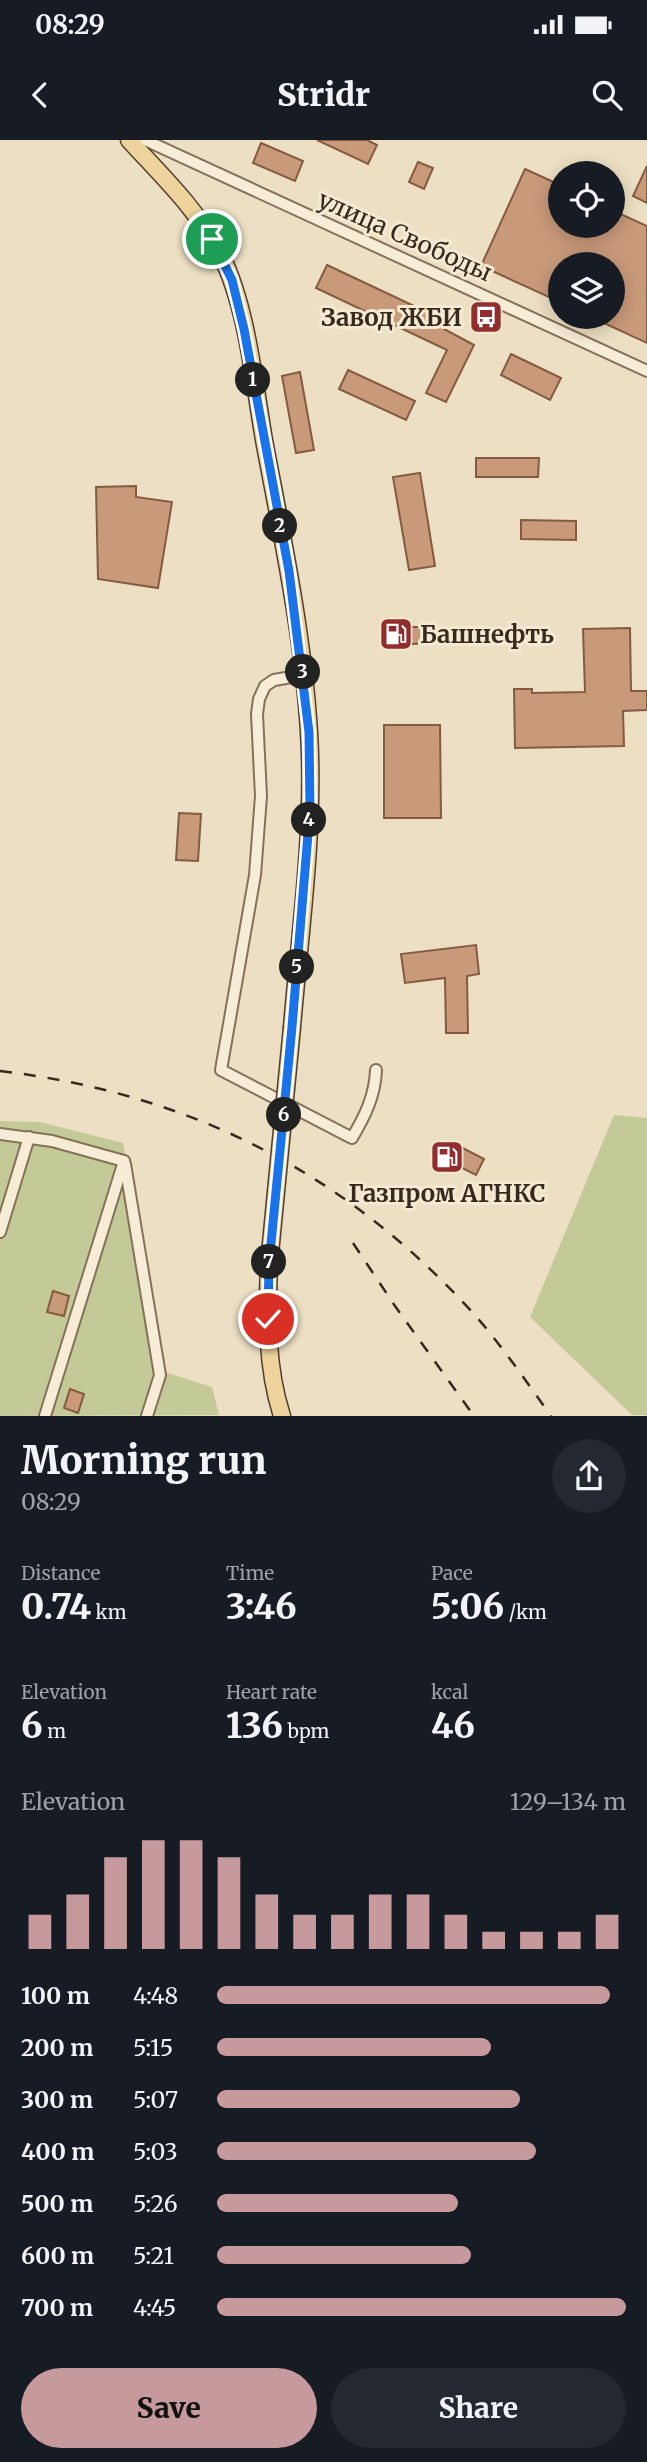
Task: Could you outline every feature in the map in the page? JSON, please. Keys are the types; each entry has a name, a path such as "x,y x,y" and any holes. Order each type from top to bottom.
{"main road":[{"path":"129,140 201,222 222,256 232,280 244,329 289,571 303,675 309,732 310,810 269,1264 269,1348 282,1416"}],"street":[{"name":"улица Свободы","path":"145,140 647,371"},
{"path":"303,675 274,680 265,686 259,699 257,714 261,796 255,875 221,1070 352,1138 370,1102 376,1070"},
{"path":"0,1134 29,1137 95,1151 124,1161"},
{"path":"0,1232 29,1137"},
{"path":"45,1416 124,1161"},
{"path":"124,1161 160,1375 147,1416"}],"green space":[{"path":"614,1115 647,1118 647,1415 632,1415 530,1317"},
{"path":"0,1121 40,1122 123,1143 165,1372 212,1387 219,1415 0,1416"}],"building":[{"path":"317,140 367,140 377,145 368,164"},
{"path":"261,143 303,161 295,181 253,163"},
{"path":"418,162 433,168 424,189 409,182"},
{"path":"647,166 647,203 633,196"},
{"path":"525,169 548,180 548,238 625,238 625,216 647,226 647,343 617,329 625,329 625,252 548,252 548,297 481,266"},
{"path":"327,265 448,322 444,329 474,345 446,402 426,393 447,350 316,288"},
{"path":"511,354 561,378 550,400 501,375"},
{"path":"348,370 415,401 406,420 339,389"},
{"path":"300,372 314,450 296,453 282,376"},
{"path":"476,458 539,458 538,477 476,477"},
{"path":"420,473 435,566 409,570 393,477"},
{"path":"136,486 136,497 172,502 158,588 98,579 96,487"},
{"path":"521,520 576,521 576,540 521,539"},
{"path":"384,621 407,622 407,627 427,627 427,643 384,646"},
{"path":"630,628 631,691 647,691 647,710 623,711 624,746 515,748 514,689 532,689 532,693 585,692 583,629"},
{"path":"384,725 440,725 441,818 384,818"},
{"path":"179,813 201,814 198,861 176,860"},
{"path":"476,945 479,974 467,976 468,1033 446,1033 445,978 405,983 401,954"},
{"path":"451,1142 484,1159 476,1175 442,1158"},
{"path":"53,1291 69,1296 64,1316 47,1312"},
{"path":"70,1389 84,1394 78,1413 64,1408"}],"railway":[{"path":"0,1071 69,1082 136,1098 199,1120 260,1148 318,1181 373,1220 425,1264 484,1326 551,1416"},
{"path":"353,1243 474,1416"}],"place":[{"name":"Завод ЖБИ","path":"486,317"},
{"name":"Башнефть","path":"396,634"},
{"name":"Газпром АГНКС","path":"447,1157"}],"route":[{"path":"212,239 232,280 244,329 289,571 309,732 310,810 269,1264 268,1319"}]}
